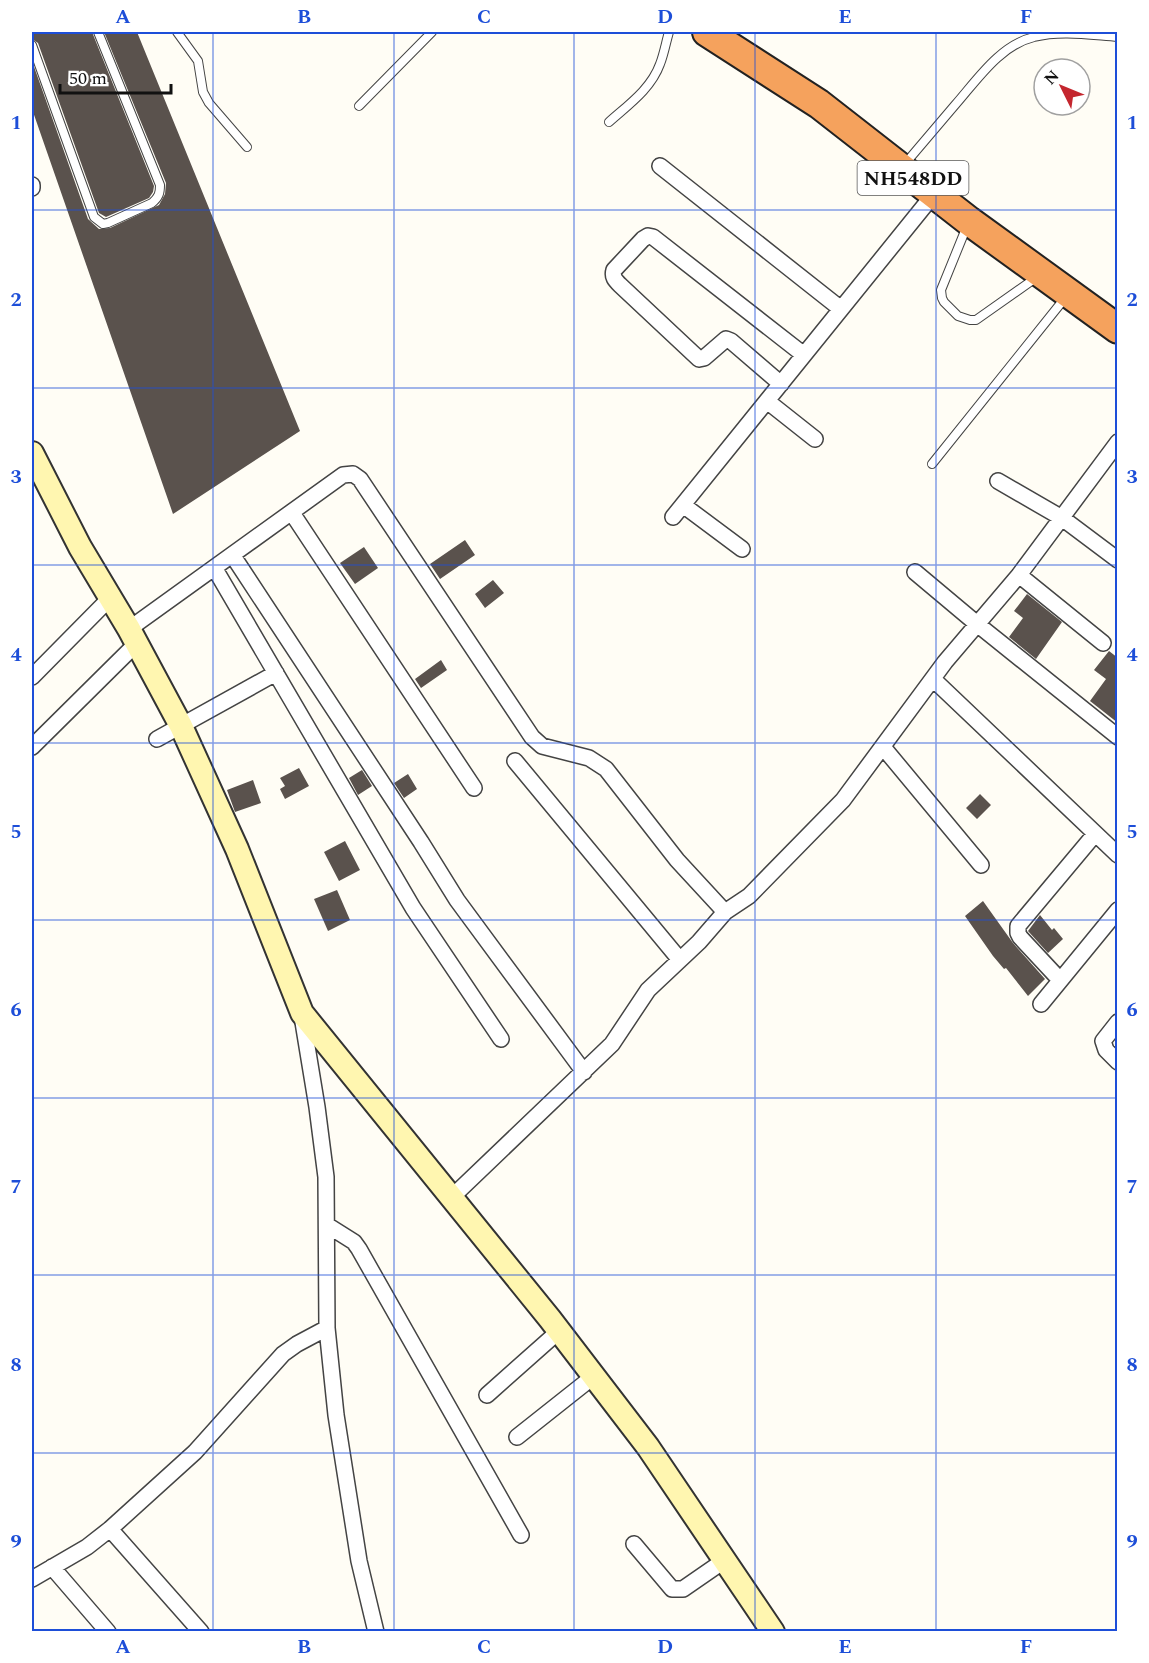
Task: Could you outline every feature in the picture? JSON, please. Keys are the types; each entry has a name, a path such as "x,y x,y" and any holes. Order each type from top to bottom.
{"highway":[{"name":"NH548DD","path":"707,32 819,104 969,221 1118,329"}],"street":[{"path":"660,166 841,309"},
{"path":"742,549 678,511 934,194"},
{"path":"781,384 726,339 704,358 699,359 615,280 614,270 643,238 653,237 804,355"},
{"path":"767,401 815,439"},
{"path":"451,1198 584,1072 619,1035 648,990 725,912 749,896 843,800 933,679 1019,575 1118,442"},
{"path":"32,453 80,548 111,597 181,726 237,849 302,1013 326,1177 327,1328 336,1415 359,1561 376,1632"},
{"path":"32,747 133,636 214,569 343,475 353,474 360,479 532,737 542,746 590,758 606,769 677,860 725,912"},
{"path":"998,481 1062,518 1118,560"},
{"path":"291,513 474,788"},
{"path":"233,556 457,900 584,1072"},
{"path":"214,569 413,908 501,1040"},
{"path":"915,572 1118,737"},
{"path":"1019,575 1103,643"},
{"path":"32,677 111,597"},
{"path":"157,739 276,673"},
{"path":"933,679 1118,855"},
{"path":"883,747 981,865"},
{"path":"515,761 680,960"},
{"path":"1060,981 1020,937 1018,926 1095,834"},
{"path":"1041,1004 1118,910"},
{"path":"302,1013 559,1331 648,1447 725,1560 767,1630"},
{"path":"1118,1022 1103,1041 1106,1050 1118,1062"},
{"path":"327,1225 354,1242 359,1249 521,1535"},
{"path":"32,1579 87,1547 111,1529 195,1452 283,1354 327,1328"},
{"path":"487,1395 559,1331"},
{"path":"517,1437 594,1376"},
{"path":"111,1529 201,1632"},
{"path":"634,1544 672,1589 683,1589 725,1560"},
{"path":"52,1567 108,1632"}],"lane":[{"path":"32,45 94,217 103,224 158,198 160,185 98,32"},
{"path":"177,32 198,61 203,92 208,103 247,147"},
{"path":"359,106 432,32"},
{"path":"609,122 652,80 669,32"},
{"path":"901,169 988,66 1011,47 1024,40 1046,35 1118,37"},
{"path":"969,221 941,290 944,302 958,316 976,320 1041,275"},
{"path":"932,464 1068,294"}],"building":[{"path":"32,32 92,32 154,186 149,198 106,217 99,213 38,43 32,39"},
{"path":"104,32 137,32 300,431 173,514 32,109 32,61 88,219 99,229 110,228 159,205 165,194 166,183"},
{"path":"465,540 475,555 440,579 430,564"},
{"path":"364,547 378,568 355,584 340,563"},
{"path":"493,580 504,593 485,608 475,594"},
{"path":"1027,594 1062,622 1036,659 1009,637 1023,618 1014,611"},
{"path":"1109,651 1118,658 1118,723 1090,701 1106,679 1094,670"},
{"path":"441,660 447,670 421,688 415,679"},
{"path":"299,768 309,786 285,799 280,789 285,786 280,778"},
{"path":"362,770 372,786 358,795 349,778"},
{"path":"408,774 417,789 404,798 394,783"},
{"path":"253,780 261,803 235,812 227,790"},
{"path":"980,794 991,805 977,819 966,808"},
{"path":"345,841 360,870 339,881 324,852"},
{"path":"337,890 350,920 328,931 314,899"},
{"path":"983,901 1013,943 1045,979 1028,996 1006,968 1004,969 993,956 965,916"},
{"path":"1040,915 1063,939 1048,953 1028,931"}]}
